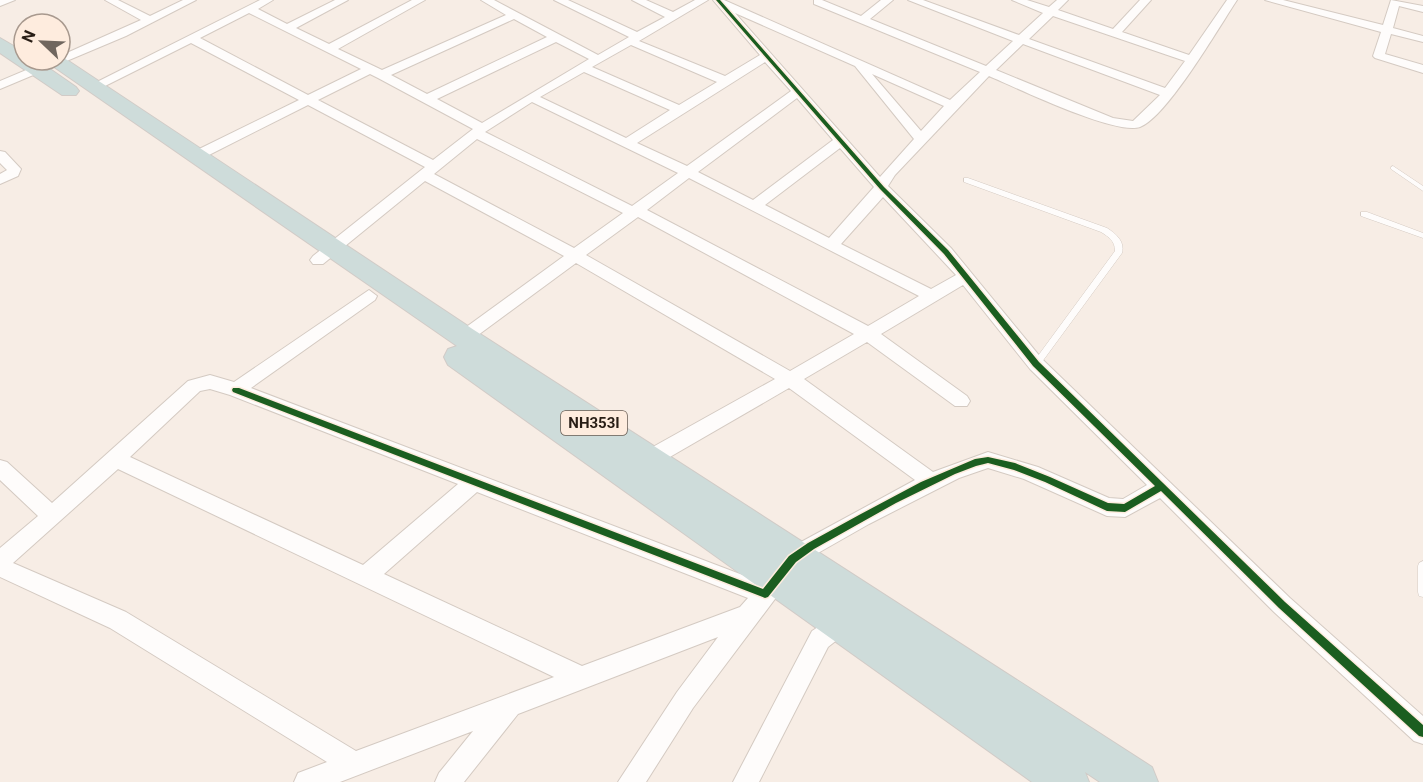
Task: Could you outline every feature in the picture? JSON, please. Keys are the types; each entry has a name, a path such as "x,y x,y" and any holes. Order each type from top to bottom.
{"highway":[{"name":"NH353I","path":"61,72 326,255 464,337 649,459 780,576 839,624 1068,782"},
{"name":"NH353I","path":"64,72 93,87 196,156 326,255 369,296 780,576 1137,782"}],"street":[{"path":"0,3 10,0"},
{"path":"110,0 149,20"},
{"path":"72,54 191,0"},
{"path":"93,87 268,0"},
{"path":"289,27 343,0"},
{"path":"331,48 420,0"},
{"path":"487,0 599,60"},
{"path":"559,0 634,39 726,81"},
{"path":"637,0 674,16"},
{"path":"862,20 888,0"},
{"path":"913,0 1167,93"},
{"path":"1017,0 1191,59"},
{"path":"831,245 882,188 889,173 952,105 1063,0"},
{"path":"1115,33 1146,0"},
{"path":"817,1 1110,121 1129,125 1139,123 1167,93 1232,0"},
{"path":"1270,0 1423,39"},
{"path":"1316,11 1321,0"},
{"path":"714,1 766,56 882,188 946,252 1036,364 1282,605 1423,732"},
{"path":"326,255 479,131 531,97 674,16 714,1 952,105"},
{"path":"1423,9 1396,1 1379,56 1423,69"},
{"path":"249,9 331,48 427,99 479,131 869,334 961,401"},
{"path":"196,156 309,100 515,15"},
{"path":"427,99 556,37"},
{"path":"191,38 309,100 790,379 931,481"},
{"path":"627,143 766,56"},
{"path":"858,63 877,89 921,139"},
{"path":"584,68 680,110"},
{"path":"0,85 30,72"},
{"path":"464,337 637,212 797,92"},
{"path":"531,97 690,173 932,296"},
{"path":"753,207 840,141"},
{"path":"0,155 14,169 13,173 0,180"},
{"path":"649,459 966,276"},
{"path":"236,390 369,296"},
{"path":"0,561 198,384 211,381 476,481 780,576"},
{"path":"115,459 582,678"},
{"path":"631,782 686,700 748,615 780,576 931,481 976,461 987,460 1008,465 1107,507 1125,508 1161,487"},
{"path":"0,468 52,516"},
{"path":"366,576 476,481"},
{"path":"0,567 118,620 354,764"},
{"path":"307,782 748,615"},
{"path":"746,782 820,639 839,624"},
{"path":"448,782 510,705"}],"lane":[{"path":"1393,168 1423,189"},
{"path":"966,180 1104,230 1116,238 1120,245 1119,251 1036,364"},
{"path":"1364,214 1423,237"},
{"path":"1423,566 1423,591"}],"cycle path":[{"path":"718,0 882,188 946,252 1036,364 1282,605 1423,732"},
{"path":"236,390 765,594 793,559 811,546 924,485 975,463 988,460 1000,462 1048,480 1107,507 1125,508 1161,487"}]}
